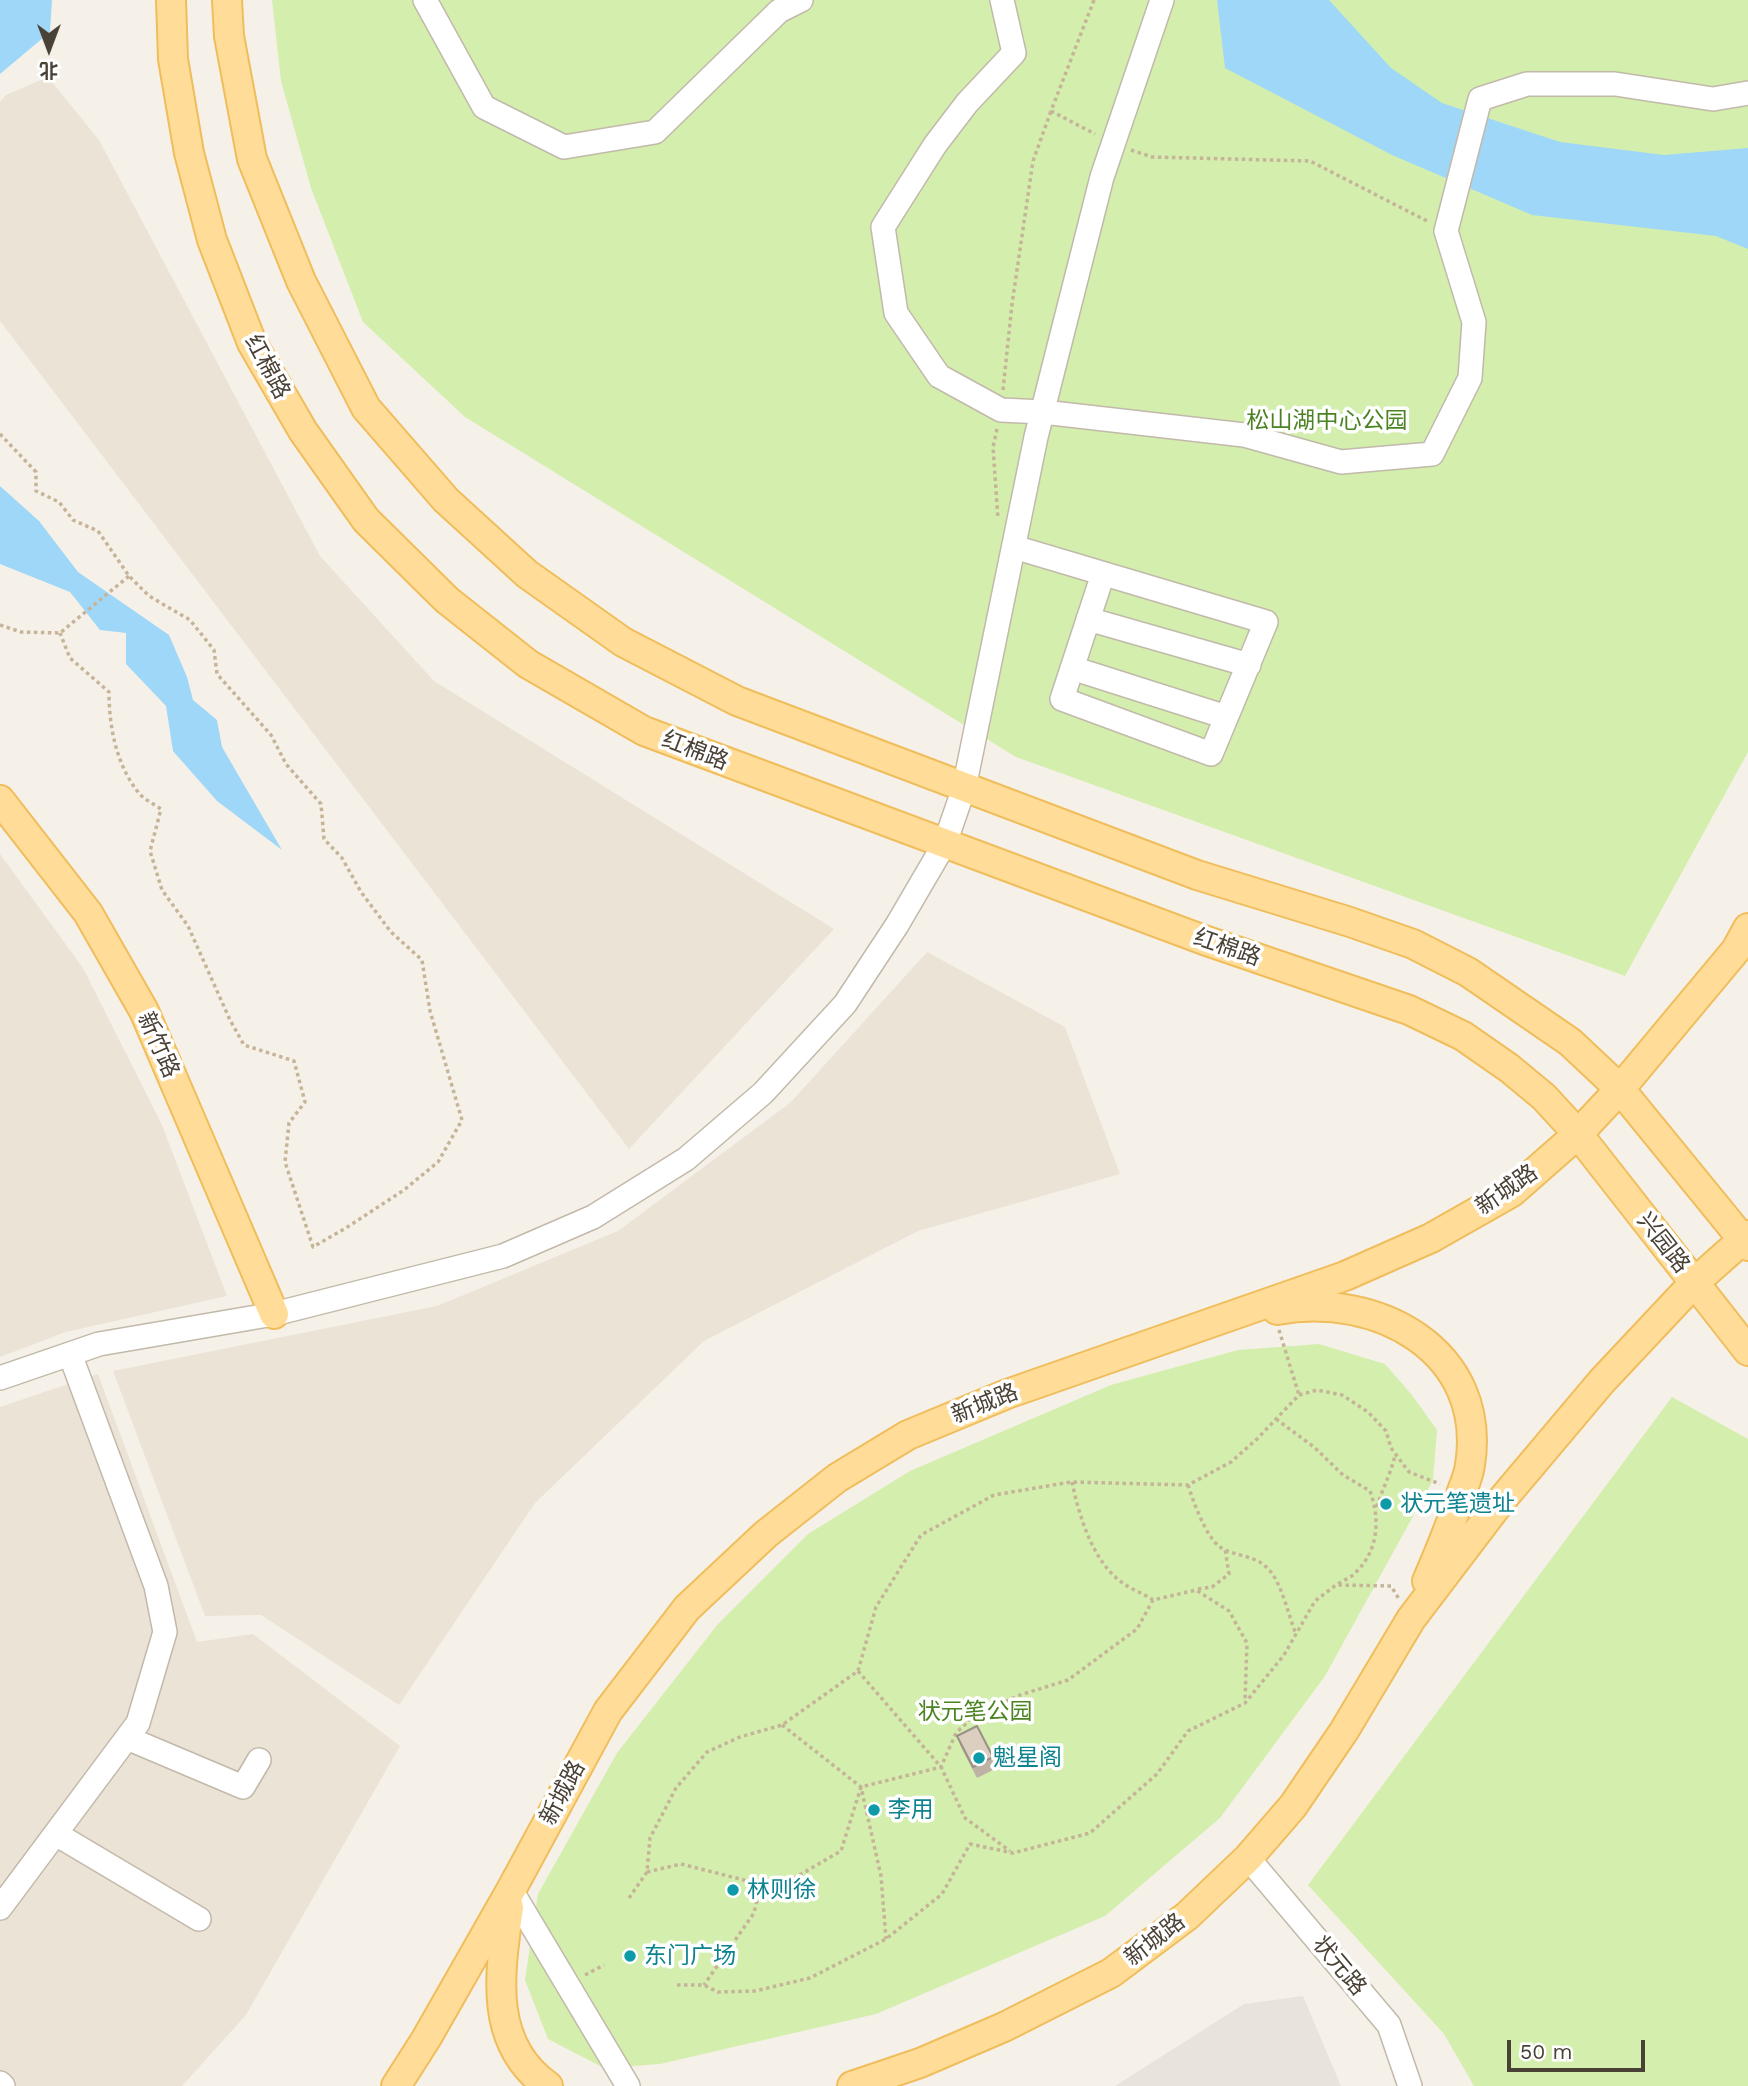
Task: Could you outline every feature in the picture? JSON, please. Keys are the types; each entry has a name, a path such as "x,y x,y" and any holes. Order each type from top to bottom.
{"main road":[{"name":"红棉路","path":"171,0 173,59 189,153 212,240 252,343 303,431 366,520 447,600 528,664 643,731 1203,940 1409,1010 1463,1036 1509,1068 1544,1097 1578,1134"},
{"path":"227,0 229,36 252,159 301,281 366,408 446,500 527,574 623,642 737,701 1197,875 1413,944 1468,972 1570,1042 1620,1089 1746,1240"},
{"name":"新竹路","path":"0,800 88,913 145,1011 274,1314"},
{"name":"新城路","path":"396,2086 511,1890 608,1711 687,1608 766,1534 837,1478 908,1436 1007,1394 1345,1276 1431,1238 1512,1192 1578,1134 1620,1089 1736,950 1748,928"},
{"name":"兴园路","path":"1578,1134 1748,1351"},
{"name":"新城路","path":"852,2086 919,2063 1004,2028 1111,1973 1187,1916 1248,1858 1293,1806 1344,1731 1411,1619 1500,1502 1602,1381 1694,1283 1746,1240"},
{"path":"1222,1320 1286,1308 1347,1308 1393,1321 1429,1345 1458,1378 1472,1419 1470,1466 1451,1524 1411,1619"},
{"path":"511,1890 500,1987 503,2019 516,2051 539,2080 548,2086"}],"street":[{"path":"425,0 484,107 564,147 655,132 779,11 801,0"},
{"path":"1002,0 1014,53 967,103 883,227 896,313 939,376 1001,410 1043,412 1244,435 1341,462 1432,454 1470,378 1474,321 1447,231 1480,99 1527,84 1615,84 1713,99 1748,93"},
{"path":"0,1378 99,1345 274,1314 503,1256 593,1217 686,1159 763,1093 845,1004 946,843 964,788 1043,412 1102,177 1162,0"},
{"path":"1014,547 1266,622 1211,754 1062,699 1103,574"},
{"path":"1088,619 1248,665"},
{"path":"1072,667 1226,717"},
{"path":"0,1908 138,1723 165,1632 156,1586 70,1354"},
{"path":"127,1738 243,1787 259,1760"},
{"path":"56,1834 200,1919"},
{"name":"状元路","path":"1248,1858 1389,2025 1410,2086"},
{"path":"511,1890 628,2086"}],"path":[{"path":"998,524 993,447 1001,410 1012,304 1034,161 1094,0"},
{"path":"1051,111 1114,144 1152,157 1310,161 1447,231"},
{"path":"0,434 36,472 36,491 59,502 73,520 98,531 128,576 149,596 190,620 214,650 217,674 271,736 286,764 321,804 324,839 342,858 361,892 391,932 422,960 430,1011 461,1120 438,1162 404,1190 313,1247 285,1162 289,1123 304,1102 294,1061 244,1045 230,1020 188,926 162,890 150,851 161,809 139,794 122,765 109,723 109,692 70,658 60,633"},
{"path":"0,625 21,632 60,633 128,576"},
{"path":"1273,1311 1299,1395"},
{"path":"629,1898 647,1872 649,1838 676,1788 707,1752 740,1737 782,1726 858,1671 876,1607 921,1535 995,1495 1071,1482 1188,1485 1231,1462 1299,1395 1317,1390 1342,1395 1368,1412 1386,1432 1395,1455 1409,1472 1462,1492"},
{"path":"1276,1419 1314,1447 1343,1475 1370,1490 1377,1509"},
{"path":"677,1985 704,1985 718,1992 755,1991 810,1978 887,1939 942,1894 970,1844 1013,1853 1090,1833 1157,1774 1188,1731 1245,1703 1284,1655 1315,1601 1356,1574 1368,1557 1376,1533 1382,1486 1392,1471 1395,1455"},
{"path":"1071,1482 1078,1513 1096,1554 1122,1583 1153,1600 1212,1587 1229,1574 1225,1549"},
{"path":"1188,1485 1196,1511 1219,1546 1266,1566 1282,1592 1286,1611 1296,1634"},
{"path":"1336,1585 1391,1586 1411,1619"},
{"path":"1196,1590 1229,1611 1247,1643 1245,1703"},
{"path":"941,1767 956,1733 972,1718 1017,1696 1068,1680 1138,1629 1153,1600"},
{"path":"858,1671 941,1767 965,1818 1013,1853"},
{"path":"782,1726 861,1787 881,1876 887,1939"},
{"path":"861,1787 941,1767"},
{"path":"754,1890 791,1881 841,1851 861,1787"},
{"path":"647,1872 681,1864 744,1880 758,1896 754,1913 704,1985"}],"shaded area":[{"path":"48,77 99,140 320,556 434,681 834,929 629,1149 0,321 0,102 6,95"},
{"path":"0,854 83,968 162,1125 227,1296 66,1332 0,1357"},
{"path":"927,952 1065,1027 1120,1174 918,1231 704,1341 535,1503 399,1705 261,1615 205,1616 113,1371 437,1306 618,1231 790,1103"},
{"path":"98,1374 197,1642 253,1634 400,1746 246,2015 182,2086 0,2086 0,1407"},
{"path":"1303,1996 1341,2086 1115,2086 1244,2004"}],"green space":[{"name":"松山湖中心公园","path":"272,0 1748,0 1748,752 1625,976 1016,757 465,417 363,322 311,188 281,81"},
{"name":"状元笔公园","path":"1319,1344 1385,1364 1412,1395 1437,1430 1433,1480 1325,1676 1220,1818 1105,1916 876,2014 660,2064 604,2068 548,2039 525,1980 538,1894 617,1753 718,1624 808,1534 910,1471 1111,1385 1238,1350"},
{"path":"1672,1397 1748,1439 1748,2086 1474,2086 1444,2034 1308,1885"}],"water":[{"path":"0,0 52,0 50,32 0,74"},
{"path":"1217,0 1329,0 1391,68 1442,103 1560,142 1664,155 1748,148 1748,249 1716,236 1532,215 1392,155 1225,68"},
{"path":"0,486 39,521 78,572 169,635 187,677 193,700 217,720 222,747 282,850 217,801 173,751 166,706 126,664 126,633 100,630 70,592 0,564"}],"building":[{"name":"魁星阁","path":"977,1726 993,1757 973,1767 957,1736"}],"place":[{"name":"状元笔遗址","path":"1386,1504"},
{"name":"魁星阁","path":"979,1758"},
{"name":"李用","path":"874,1810"},
{"name":"林则徐","path":"733,1890"},
{"name":"东门广场","path":"630,1956"}]}
